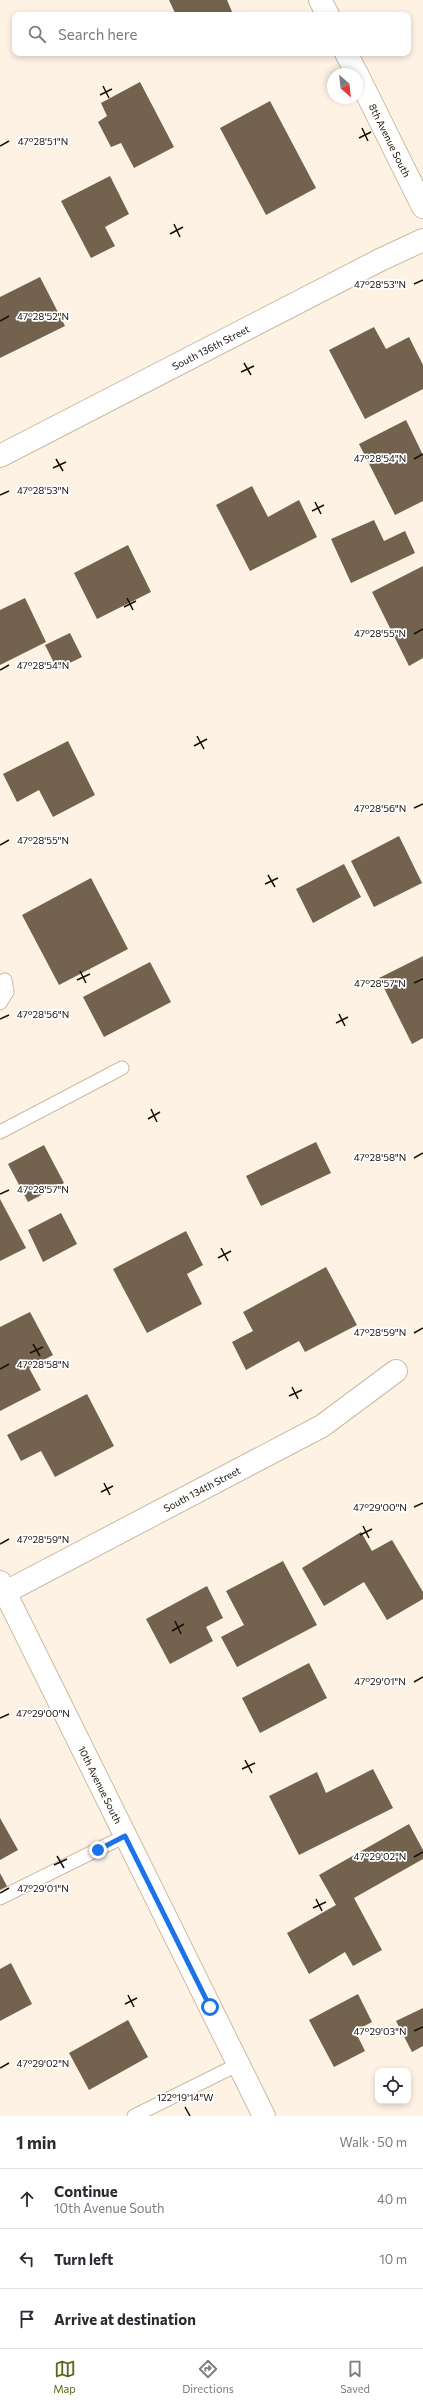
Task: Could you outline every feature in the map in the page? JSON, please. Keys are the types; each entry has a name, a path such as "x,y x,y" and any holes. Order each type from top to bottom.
{"street":[{"path":"320,0 326,12"},
{"name":"8th Avenue South","path":"348,56 354,68"},
{"name":"8th Avenue South","path":"363,86 423,207"},
{"name":"South 136th Street","path":"0,456 380,260 423,240"},
{"name":"South 134th Street","path":"2,1590 322,1426 396,1370"},
{"name":"10th Avenue South","path":"2,1590 264,2116"}],"lane":[{"path":"0,1004 7,992 5,980"},
{"path":"0,1132 122,1068"},
{"path":"0,1898 125,1836"},
{"path":"134,2116 239,2064"}],"building":[{"path":"169,0 227,0 232,12 175,12"},
{"path":"140,82 174,147 134,168 121,143 111,147 98,122 107,116 101,103"},
{"path":"270,101 316,188 266,215 220,128"},
{"path":"110,176 129,214 105,227 115,246 91,258 61,201"},
{"path":"40,277 65,326 0,358 0,297"},
{"path":"374,327 386,349 409,337 423,365 423,389 365,419 329,350"},
{"path":"406,420 423,455 423,501 395,515 359,444"},
{"path":"252,486 268,517 299,500 317,537 250,571 216,505"},
{"path":"374,520 384,541 405,531 415,553 351,583 331,539"},
{"path":"128,545 151,592 97,619 74,573"},
{"path":"423,566 423,658 409,666 372,592"},
{"path":"25,598 46,642 0,665 0,610"},
{"path":"70,633 82,657 57,669 45,645"},
{"path":"68,741 95,795 53,817 39,790 17,802 3,774"},
{"path":"399,836 422,883 374,907 351,861"},
{"path":"344,864 361,897 313,923 296,889"},
{"path":"91,878 128,949 59,985 22,915"},
{"path":"423,956 423,1038 412,1044 379,978"},
{"path":"150,962 171,1002 104,1037 83,997"},
{"path":"316,1142 331,1173 261,1206 246,1176"},
{"path":"44,1145 64,1183 28,1202 8,1164"},
{"path":"0,1199 26,1248 0,1261"},
{"path":"61,1213 77,1244 43,1262 28,1230"},
{"path":"186,1231 203,1265 187,1274 202,1304 147,1333 113,1269"},
{"path":"326,1267 357,1325 305,1352 299,1341 246,1370 232,1342 253,1331 243,1312"},
{"path":"30,1312 53,1355 29,1368 41,1390 0,1411 0,1327"},
{"path":"87,1394 114,1446 55,1477 41,1451 21,1461 7,1435"},
{"path":"361,1532 372,1551 392,1540 423,1592 423,1599 387,1620 364,1582 324,1606 302,1568"},
{"path":"283,1561 317,1625 237,1667 221,1637 244,1625 226,1591"},
{"path":"207,1586 223,1618 206,1627 213,1641 170,1664 146,1619"},
{"path":"309,1663 327,1698 260,1733 242,1698"},
{"path":"373,1769 393,1808 299,1855 269,1796 317,1772 326,1793"},
{"path":"0,1818 18,1850 0,1860"},
{"path":"409,1824 423,1850 423,1859 354,1898 382,1950 353,1966 345,1952 309,1974 287,1933 336,1905 319,1875"},
{"path":"0,1873 9,1890 0,1894"},
{"path":"11,1963 32,2004 0,2021 0,1969"},
{"path":"358,1994 372,2022 355,2031 365,2051 334,2067 309,2020"},
{"path":"423,2008 423,2046 412,2052 396,2021"},
{"path":"128,2020 148,2057 89,2090 69,2053"}],"route":[{"path":"98,1850 125,1836 210,2007"}]}
